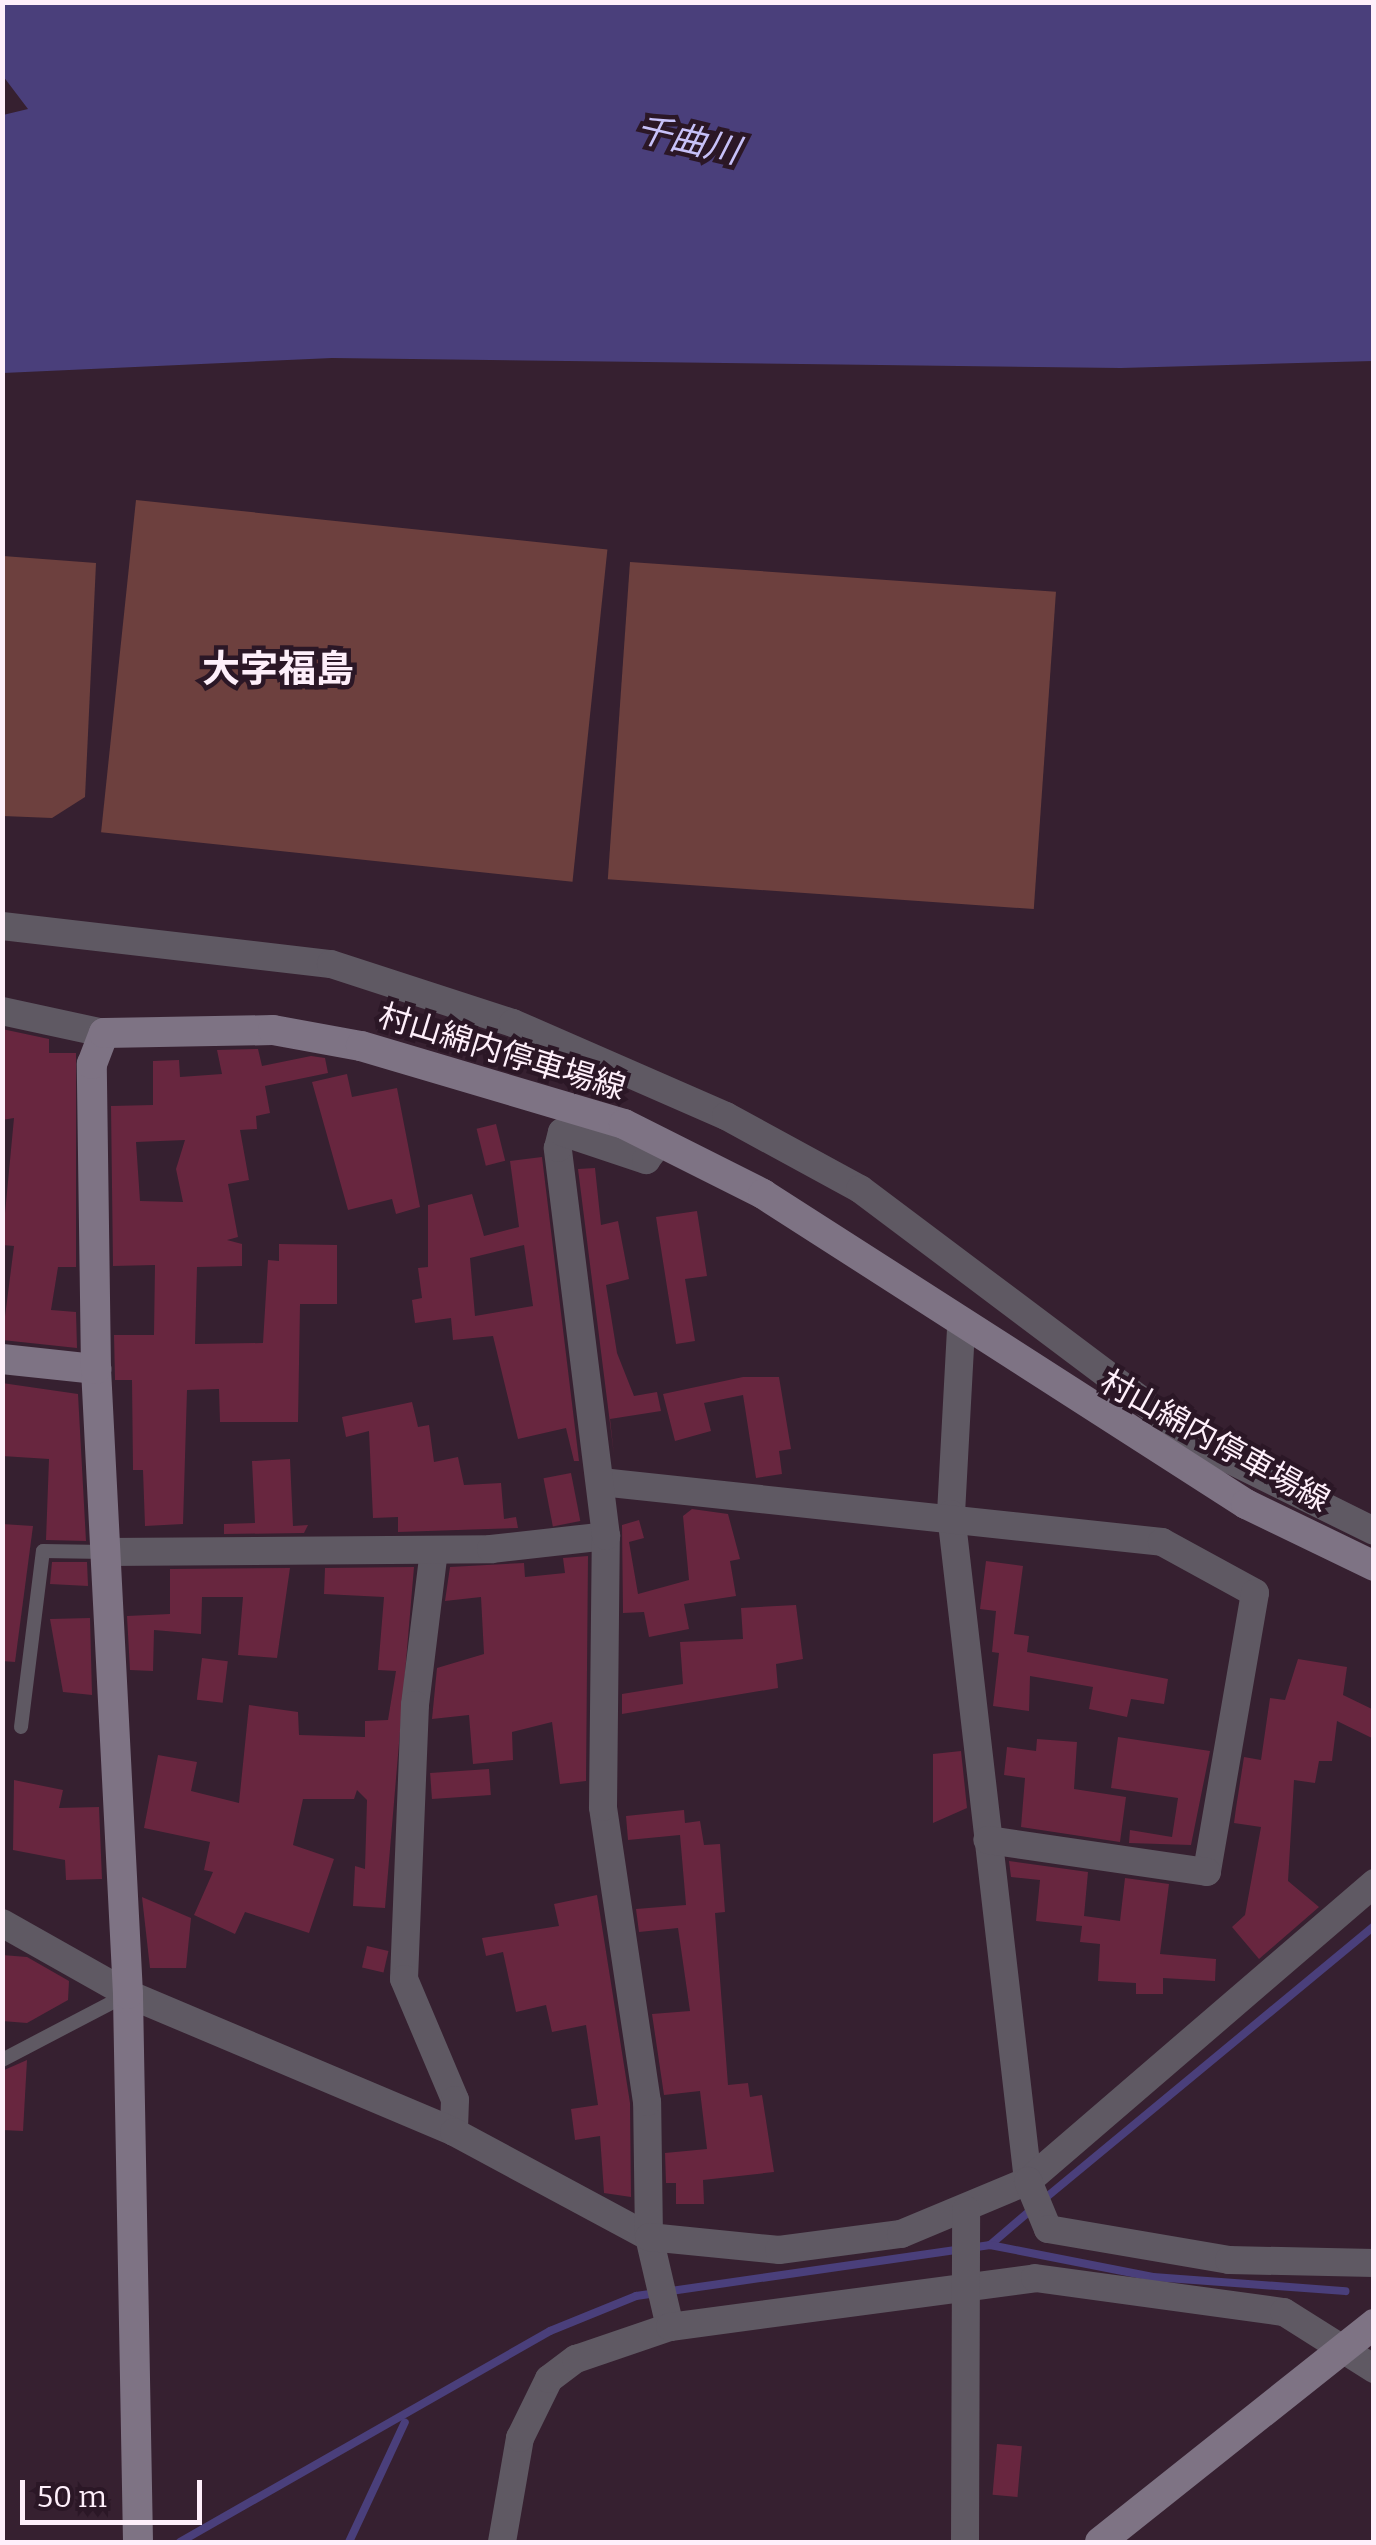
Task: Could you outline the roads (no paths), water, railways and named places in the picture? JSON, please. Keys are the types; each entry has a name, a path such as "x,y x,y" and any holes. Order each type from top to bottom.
{"main road":[{"name":"村山綿内停車場線","path":"104,1032 240,1027 361,1046 561,1102 660,1142 763,1194 962,1329 1246,1504 1374,1566"},
{"path":"104,1032 92,1064 96,1370 128,1994 138,2542"},
{"path":"2,1359 96,1370"},
{"path":"1100,2542 1374,2324"}],"street":[{"path":"2,926 330,964 584,1054 860,1189 1202,1446 1374,1531"},
{"path":"2,1011 104,1032"},
{"path":"660,1142 646,1160 562,1132 558,1148 606,1536 603,1806 647,2102 649,2237 668,2320"},
{"path":"962,1329 951,1514 1030,2185 1044,2220 1048,2228 1229,2260 1374,2263"},
{"path":"601,1482 951,1514 1162,1542 1255,1593 1206,1872 987,1840"},
{"path":"105,1552 434,1550 606,1536"},
{"path":"434,1550 416,1705 404,1979 454,2100 454,2132"},
{"path":"2,1922 128,1994 454,2132 649,2237 779,2250 901,2234 967,2218 1030,2185 1374,1884"},
{"path":"965,2542 967,2218"},
{"path":"502,2542 520,2438 548,2378 576,2359 668,2320 969,2279 1035,2278 1284,2312 1374,2369"}],"lane":[{"path":"21,1727 42,1550 105,1552"},
{"path":"2,2060 128,1994"}],"water":[{"name":"千曲川","path":"3,2 1373,3 1373,361 1121,368 332,358 3,373 3,115 28,109 3,76"}],"waterway":[{"path":"1043,2200 1374,1926"},
{"path":"990,2245 1032,2209"},
{"path":"180,2542 550,2331 636,2296 990,2245 1153,2277 1345,2291"},
{"path":"349,2542 405,2422"}],"district":[{"name":"大字福島","path":"278,670"}]}
